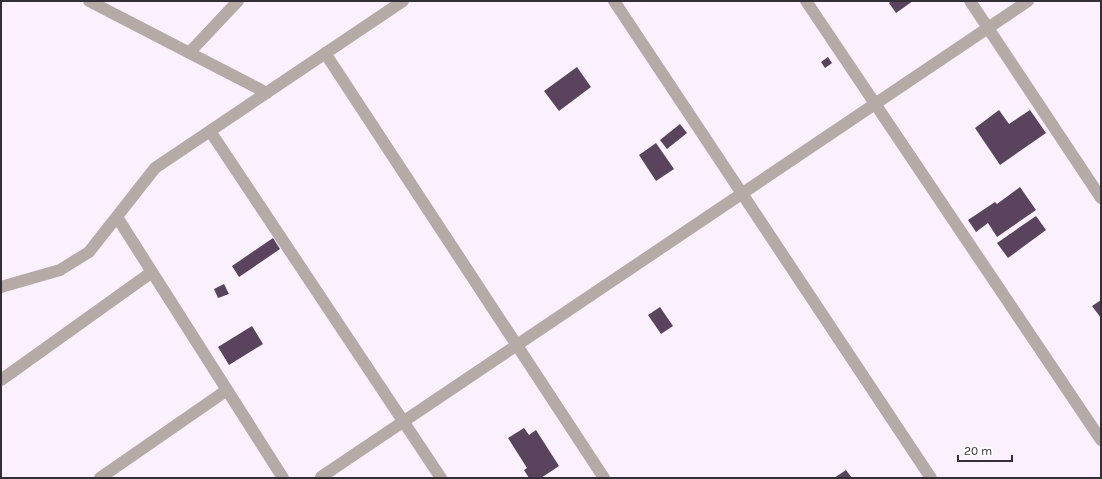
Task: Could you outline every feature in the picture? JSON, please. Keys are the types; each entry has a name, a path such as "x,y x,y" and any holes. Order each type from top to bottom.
{"street":[{"path":"89,1 266,93"},
{"path":"189,53 238,1"},
{"path":"1,287 60,270 88,252 155,168 402,1"},
{"path":"614,1 931,478"},
{"path":"806,1 1101,440"},
{"path":"970,1 1101,198"},
{"path":"321,477 1028,1"},
{"path":"325,54 604,478"},
{"path":"210,131 441,478"},
{"path":"117,217 283,478"},
{"path":"1,380 152,272"},
{"path":"100,478 227,390"}],"building":[{"path":"891,1 913,1 896,13 889,3"},
{"path":"828,57 832,63 825,68 821,62"},
{"path":"577,67 591,87 559,111 544,91"},
{"path":"999,110 1009,124 1030,110 1046,133 1000,165 975,128"},
{"path":"680,124 687,133 667,149 660,140"},
{"path":"656,143 674,169 656,181 639,155"},
{"path":"1020,187 1036,210 997,237 988,223 976,232 968,220 995,202 997,204"},
{"path":"1036,216 1046,230 1008,258 997,243"},
{"path":"273,238 280,249 239,277 232,266"},
{"path":"224,284 229,294 218,298 214,289"},
{"path":"1101,300 1101,318 1092,306"},
{"path":"660,307 673,326 661,334 648,315"},
{"path":"252,326 263,344 229,365 218,347"},
{"path":"524,428 529,435 536,430 559,466 541,478 529,478 524,470 527,468 508,438"},
{"path":"846,470 852,478 834,478"}]}
